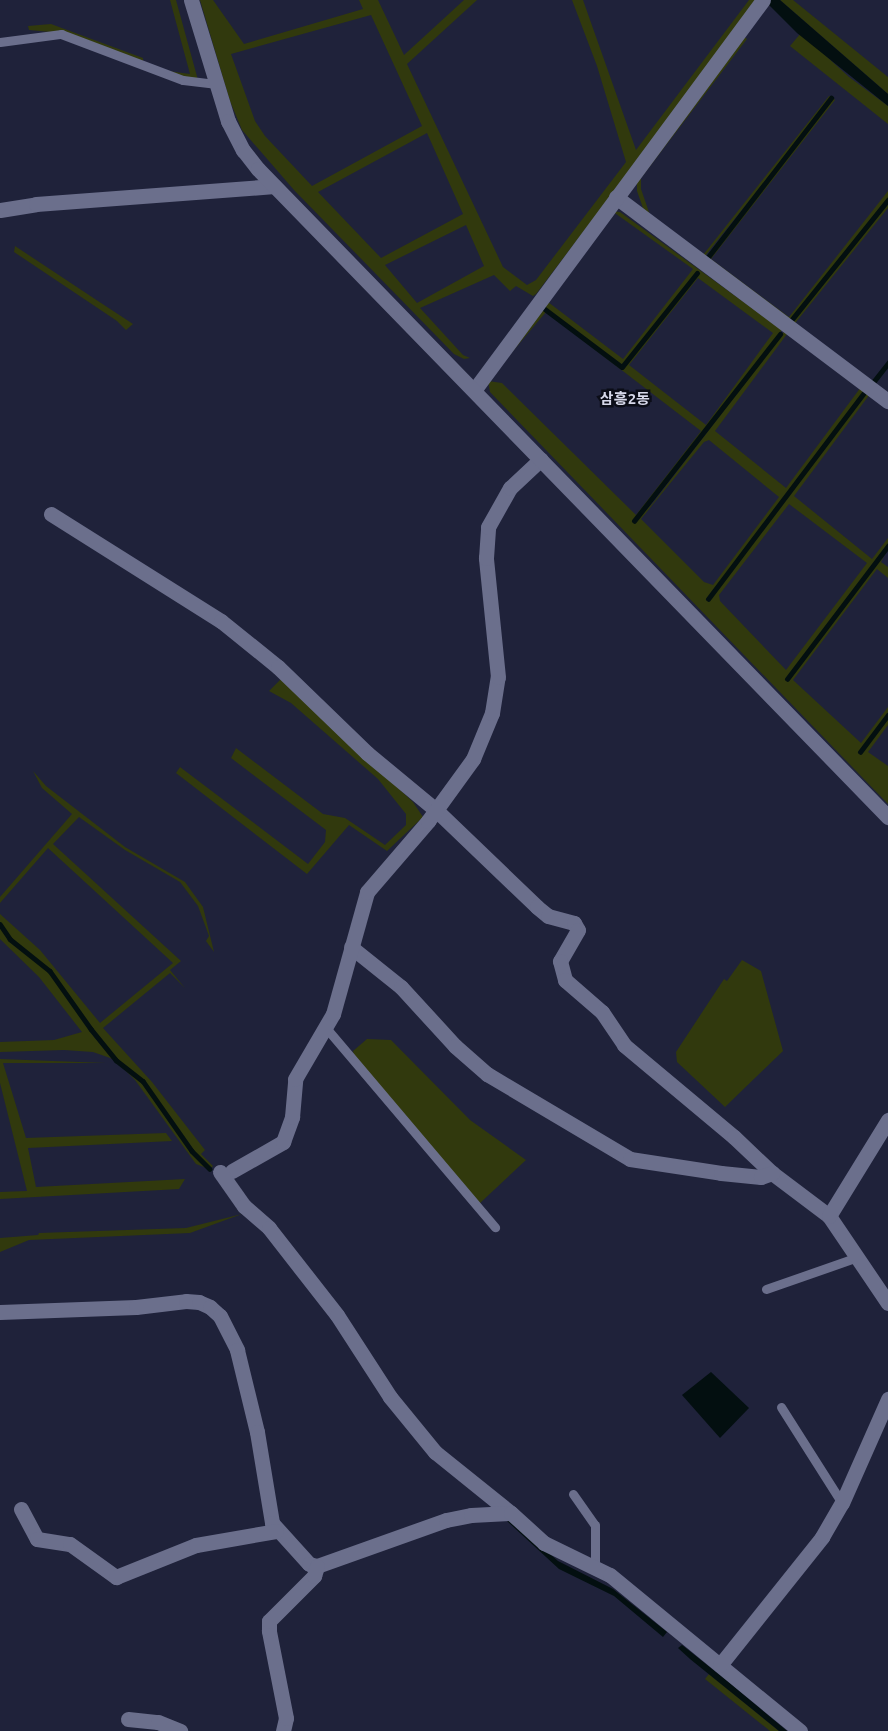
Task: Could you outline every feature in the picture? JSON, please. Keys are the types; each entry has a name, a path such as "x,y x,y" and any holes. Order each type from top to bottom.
{"street":[{"path":"191,0 214,84 228,121 243,150 274,186 475,389 888,817"},
{"path":"475,389 763,0"},
{"path":"0,210 36,204 274,186"},
{"path":"616,197 888,401"},
{"path":"541,459 510,488 488,527 486,558 498,677 495,701 473,759 436,810 372,882 361,906 327,1029 295,1080 292,1117 283,1142 226,1171 244,1206 269,1228 332,1308 390,1397 435,1452 511,1513 544,1543 610,1575 800,1731"},
{"path":"51,514 221,621 278,667 367,753 436,810 537,907 548,916 574,923 578,930 560,961 565,980 602,1012 624,1045 734,1137 772,1173 829,1216 888,1303"},
{"path":"351,947 401,987 455,1046 487,1074 630,1159 721,1174 760,1177 772,1173"},
{"path":"829,1216 888,1120"},
{"path":"0,1312 136,1308 186,1301 199,1302 210,1307 220,1316 237,1350 257,1432 269,1512 276,1531 309,1564 317,1566 446,1520 471,1514 511,1513"},
{"path":"720,1665 805,1561 842,1503 888,1399"},
{"path":"21,1509 38,1540 70,1544 116,1577 196,1545 276,1531"},
{"path":"283,1731 286,1718 269,1631 270,1620 314,1576 317,1566"},
{"path":"128,1719 158,1722 180,1731"}],"lane":[{"path":"0,42 61,34 183,80 214,84"},
{"path":"327,1029 495,1227"},
{"path":"766,1289 858,1257"},
{"path":"781,1407 842,1503"},
{"path":"573,1494 595,1525 595,1569"}],"green space":[{"path":"170,0 176,0 198,80 161,70 190,74"},
{"path":"200,0 213,0 244,44 363,9 359,0 378,0 404,55 464,0 477,0 407,64 503,267 527,285 536,280 626,162 597,66 572,0 583,0 636,150 749,0 759,0 536,294 533,296 516,286 510,291 494,275 420,308 463,355 470,358 464,359 454,354 294,190 242,130 230,101","holes":["371,15 422,126 312,186 265,136 255,121 231,54","427,133 463,214 381,258 318,192","466,225 484,266 417,303 385,265"]},
{"path":"780,0 793,0 888,77 888,94"},
{"path":"51,24 143,58 143,63 62,33 29,30 28,26"},
{"path":"801,33 849,77 888,106 888,124 790,46"},
{"path":"743,36 747,39 641,178 641,189 650,214 643,208 637,191 637,180"},
{"path":"829,96 832,97 701,261 654,218 703,255"},
{"path":"832,97 835,100 711,259 789,317 888,191 888,199 787,324 705,262"},
{"path":"888,201 888,208 792,327 789,325"},
{"path":"612,211 620,212 782,330 634,523 653,503 784,332 787,334 715,431 786,488 861,387 865,390 706,600 867,392 870,394 794,496 872,559 888,538 888,544 786,679 888,548 881,562 888,567 888,578 877,569 793,680 861,743 888,707 888,713 859,753 888,717 888,725 868,752 888,766 888,804 490,392 488,381 502,383 636,515 701,431 546,312 497,370 548,302 623,359 693,269","holes":["696,274 623,369 544,308 622,365","698,278 773,333 706,425 629,365","709,440 779,497 713,585 704,582 641,519 704,442","789,504 867,563 786,670 720,601 719,595"]},
{"path":"15,246 133,324 126,330 117,321 14,252"},
{"path":"281,679 413,802 423,817 387,851 349,825 307,874 176,773 180,767 308,864 325,842 326,830 231,758 236,748 323,814 345,818 385,845 406,825 406,814 378,779 291,703 269,691"},
{"path":"33,771 46,786 125,847 185,882 203,907 214,952 206,941 209,936 198,906 180,882 125,850 79,817 53,844 181,961 170,970 185,988 170,973 103,1028 152,1082 205,1150 201,1154 213,1166 211,1168 193,1150 144,1080 117,1059 92,1029 51,971 10,938 0,922 0,914 40,950 100,1023 173,963 48,848 0,903 0,897 72,814 42,788"},
{"path":"0,926 8,940 51,973 92,1034 113,1059 93,1052 64,1050 0,1052 0,1042 54,1040 82,1032 39,977 0,939"},
{"path":"742,960 761,971 783,1051 725,1107 677,1062 676,1052 724,979 727,981"},
{"path":"367,1039 391,1040 470,1120 526,1160 479,1204 354,1055 353,1051"},
{"path":"0,1059 106,1063 3,1063 26,1138 166,1133 172,1141 28,1148 36,1187 185,1179 179,1189 0,1199 0,1192 27,1191 0,1083"},
{"path":"116,1061 142,1082 192,1153 209,1169 196,1164 135,1080"},
{"path":"242,1214 190,1233 29,1240 0,1252 0,1238 38,1235 39,1233 186,1228"},
{"path":"709,1674 779,1731 770,1731 705,1679"}],"shaded area":[{"path":"770,0 780,0 888,94 888,106 797,33 768,4"},
{"path":"711,1372 749,1408 720,1438 682,1395"},
{"path":"507,1521 512,1521 558,1561 613,1589 667,1632 663,1637 614,1596 559,1569"},
{"path":"682,1645 787,1731 779,1731 690,1659 678,1648"}],"waterway":[{"path":"705,261 831,98"},
{"path":"789,323 888,200"},
{"path":"545,309 622,367 697,273"},
{"path":"634,521 780,334"},
{"path":"871,385 888,363"},
{"path":"708,599 864,393"},
{"path":"787,679 888,546"},
{"path":"860,752 888,715"},
{"path":"0,924 10,939 50,971 91,1029 116,1060 143,1081 192,1151 210,1169"}],"district":[{"name":"삼흥2동","path":"625,399"}]}
